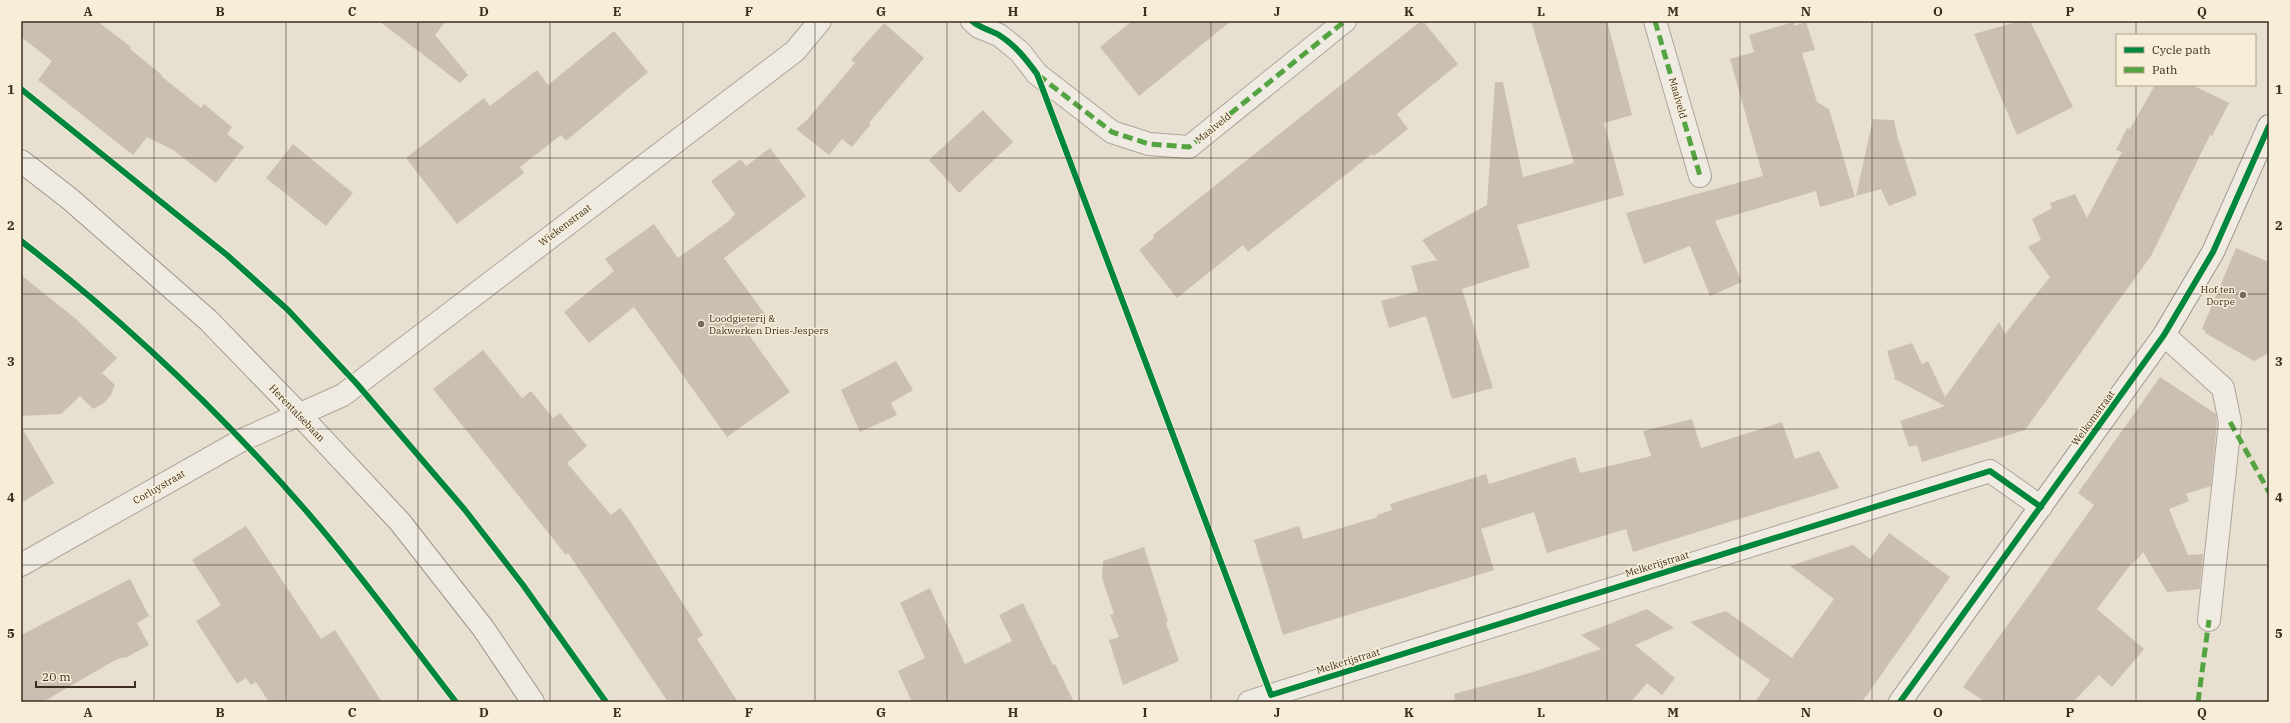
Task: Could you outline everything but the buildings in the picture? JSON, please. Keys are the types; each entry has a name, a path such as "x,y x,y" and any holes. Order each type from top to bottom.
{"street":[{"name":"Wiekenstraat","path":"299,414 348,391 795,51 820,21"},
{"name":"Maalveld","path":"972,21 979,27 999,35 1020,52 1036,74 1112,132 1149,144 1190,147 1345,21"},
{"name":"Maalveld","path":"1655,21 1700,176"},
{"name":"Welkomstraat","path":"1900,702 2164,335 2213,252 2269,126"},
{"name":"Herentalsebaan","path":"21,161 70,199 208,320 299,414 400,522 483,628 533,702"},
{"path":"2164,335 2223,388 2230,422 2209,620"},
{"name":"Corluystraat","path":"21,565 242,440 299,414"},
{"name":"Melkerijstraat","path":"1249,702 1990,471 2041,507"}],"marked path":[{"path":"1038,75 1112,132 1149,144 1189,147 1345,21"},
{"path":"1655,21 1700,176"},
{"path":"2230,422 2269,492"},
{"path":"2198,702 2209,620"}],"cycle path":[{"path":"972,21 999,35 1010,43 1037,74 1271,695 1990,471 2041,507"},
{"path":"21,89 227,255 288,310 357,384 465,510 523,585 606,702"},
{"path":"1900,702 2164,335 2213,252 2269,126"},
{"path":"21,241 135,336 207,404 275,476 308,513 365,583 456,702"}],"place":[{"name":"Hof ten Dorpe","path":"2243,295"},
{"name":"Loodgieterij & Dakwerken Dries-Jespers","path":"701,324"}]}
